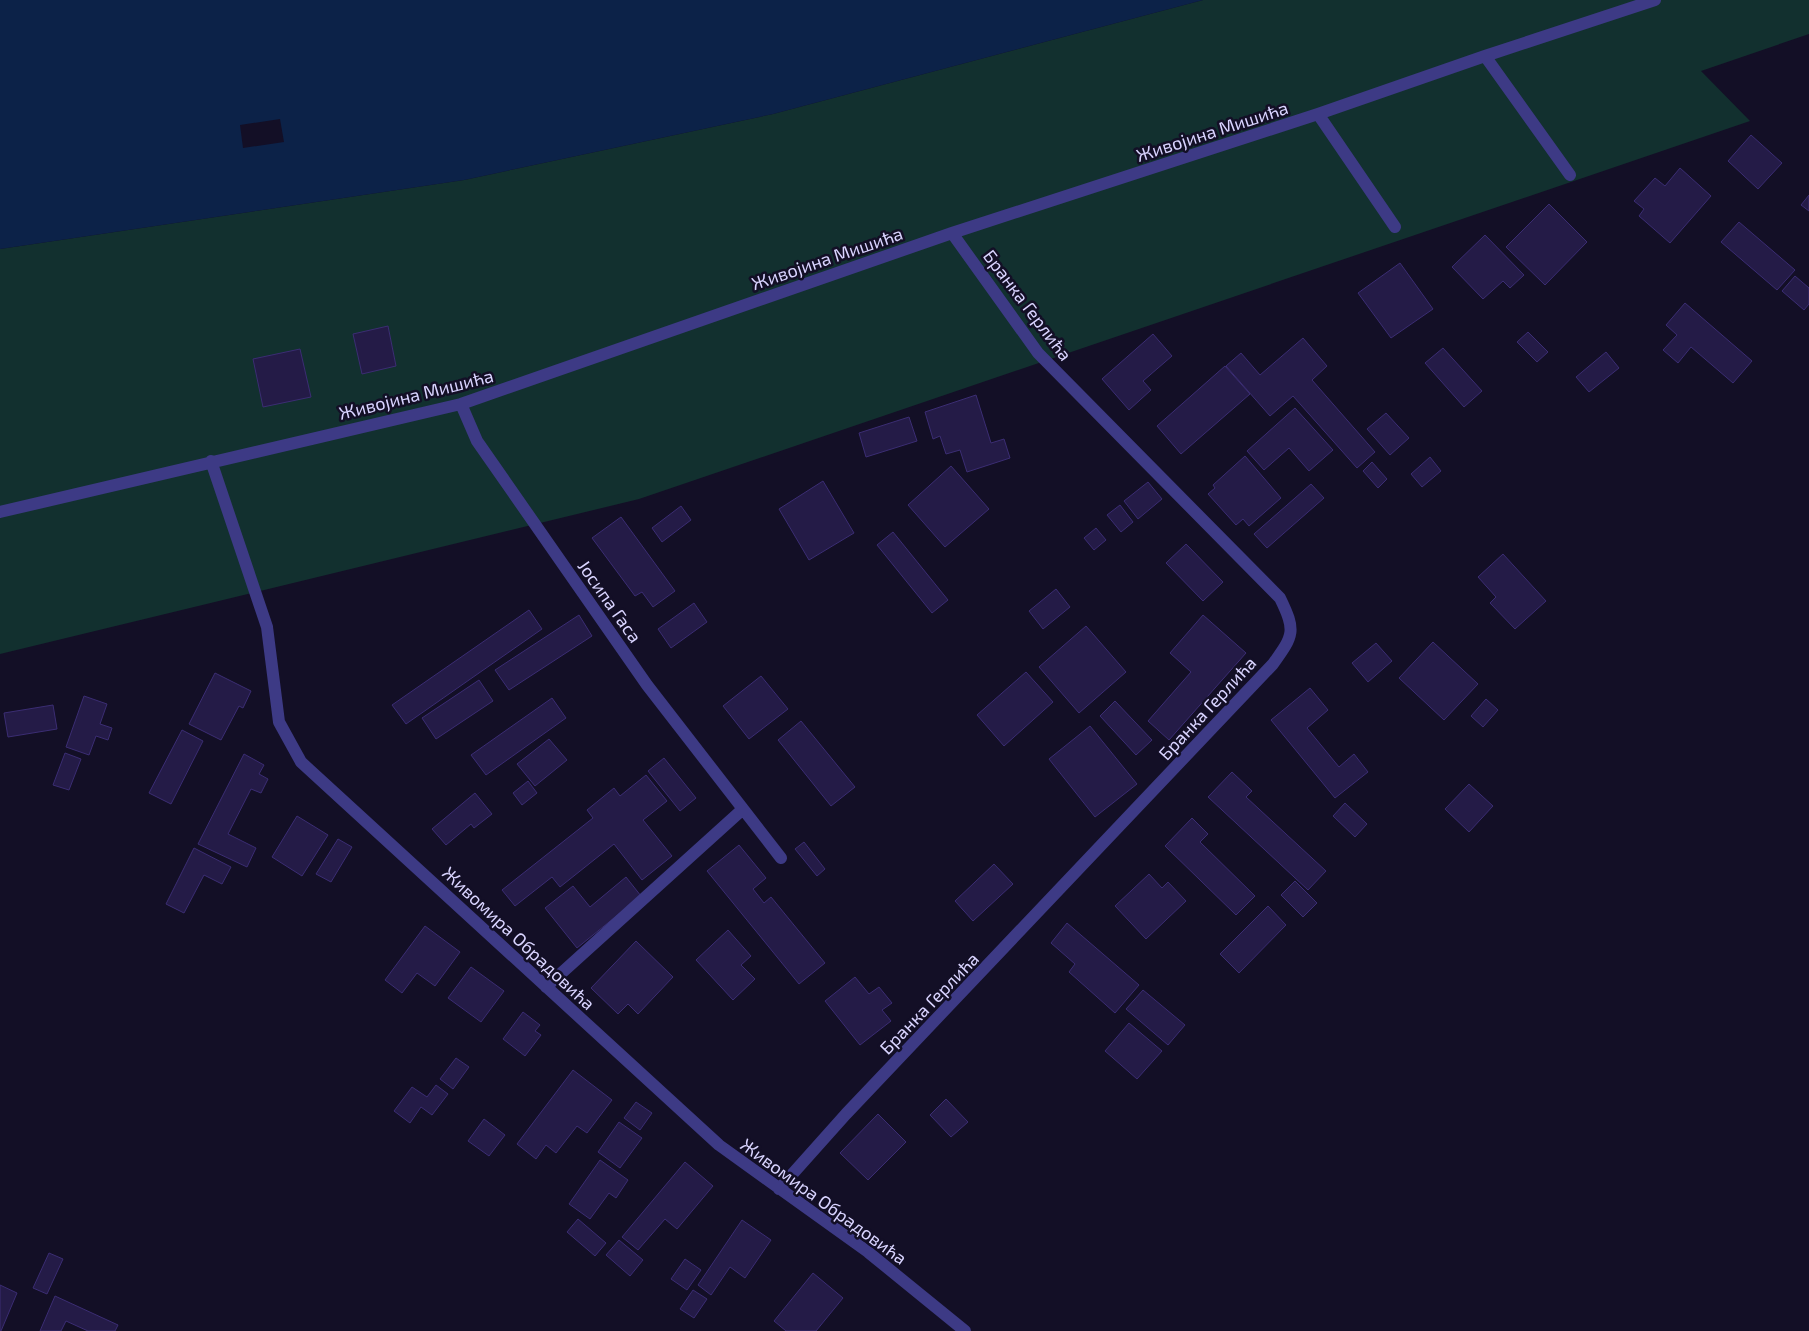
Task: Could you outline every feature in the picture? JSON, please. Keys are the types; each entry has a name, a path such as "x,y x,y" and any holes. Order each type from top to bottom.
{"street":[{"name":"Живојина Мишића","path":"0,512 211,461 461,404 952,233 1318,114 1655,0"},
{"path":"1485,56 1570,174"},
{"path":"1318,114 1395,227"},
{"name":"Бранка Герлића","path":"779,1189 846,1114 1266,671 1289,642 1292,621 1280,598 1038,353 952,233"},
{"name":"Јосипа Гаса","path":"461,404 478,441 647,685 781,858"},
{"name":"Живомира Обрадовића","path":"211,461 267,627 279,722 301,762 719,1145 868,1252 965,1331"},
{"path":"546,987 743,808"}],"green space":[{"path":"1203,0 1809,0 1809,34 1701,71 1750,121 639,499 0,654 0,249 464,180 773,114"}],"water":[{"path":"0,0 1203,0 773,114 464,180 0,249"}],"pier":[{"path":"280,119 284,142 243,148 240,125"}],"building":[{"path":"1751,135 1782,163 1758,189 1728,161"},
{"path":"1680,168 1711,196 1670,243 1639,216 1644,209 1634,201 1655,178 1665,186"},
{"path":"1809,195 1809,211 1801,205"},
{"path":"1549,204 1587,242 1545,285 1506,247"},
{"path":"1739,222 1795,270 1777,290 1721,242"},
{"path":"1485,235 1524,275 1510,288 1503,281 1483,299 1452,267"},
{"path":"1400,263 1433,309 1391,338 1358,293"},
{"path":"1795,276 1809,288 1809,304 1804,310 1782,291"},
{"path":"1685,303 1752,361 1733,383 1691,347 1678,363 1663,350 1677,335 1666,325"},
{"path":"388,326 396,366 362,374 353,334"},
{"path":"1528,332 1548,352 1537,362 1517,342"},
{"path":"1153,334 1172,356 1143,381 1151,390 1129,410 1102,379"},
{"path":"1303,338 1327,366 1312,380 1375,452 1357,468 1293,396 1270,416 1226,366 1241,353 1260,375"},
{"path":"1443,348 1482,391 1464,407 1425,363"},
{"path":"300,349 311,397 263,407 253,359"},
{"path":"1606,352 1619,368 1589,392 1576,377"},
{"path":"1225,366 1250,394 1181,454 1157,426"},
{"path":"976,395 991,443 1004,439 1010,458 967,472 960,450 946,454 940,436 933,439 925,412"},
{"path":"1295,408 1333,450 1309,471 1289,448 1264,470 1247,451"},
{"path":"1386,413 1409,438 1390,455 1367,429"},
{"path":"909,417 917,441 866,457 859,433"},
{"path":"1245,456 1281,498 1249,526 1243,519 1236,525 1208,494 1215,488 1213,485"},
{"path":"1430,457 1441,471 1422,487 1411,474"},
{"path":"1372,462 1387,479 1378,488 1363,471"},
{"path":"951,466 989,509 945,547 908,505"},
{"path":"823,481 854,533 809,560 779,509"},
{"path":"1148,482 1162,499 1138,519 1124,501"},
{"path":"1311,484 1324,498 1267,548 1254,534"},
{"path":"1120,505 1133,522 1121,532 1107,515"},
{"path":"681,506 691,520 662,542 652,528"},
{"path":"621,517 675,591 653,607 642,592 635,596 592,538"},
{"path":"1096,528 1106,540 1094,550 1084,538"},
{"path":"893,532 948,600 932,613 877,545"},
{"path":"1186,544 1223,582 1203,601 1166,563"},
{"path":"1503,554 1546,601 1515,629 1490,603 1496,597 1478,577"},
{"path":"1056,589 1070,607 1043,629 1029,611"},
{"path":"694,603 707,622 671,648 658,629"},
{"path":"529,610 542,629 406,724 392,705"},
{"path":"579,615 592,636 509,690 495,670"},
{"path":"1203,615 1246,653 1169,740 1148,721 1191,672 1170,653"},
{"path":"1086,626 1126,672 1079,713 1039,667"},
{"path":"1433,642 1478,684 1444,720 1399,678"},
{"path":"1376,643 1392,661 1368,682 1352,663"},
{"path":"1026,672 1053,702 1004,746 977,715"},
{"path":"215,673 251,691 243,708 239,706 221,740 189,724"},
{"path":"761,676 788,709 749,739 723,706"},
{"path":"479,680 493,701 436,739 422,718"},
{"path":"1310,688 1328,710 1307,728 1339,767 1354,754 1368,772 1335,798 1271,720"},
{"path":"84,696 107,704 100,724 112,728 108,740 96,736 89,755 66,747"},
{"path":"552,698 566,718 486,775 471,755"},
{"path":"1486,699 1498,710 1483,727 1471,716"},
{"path":"1115,701 1152,740 1136,755 1100,716"},
{"path":"53,705 57,729 8,737 4,713"},
{"path":"801,721 855,787 831,806 778,740"},
{"path":"1090,726 1137,784 1095,817 1049,759"},
{"path":"182,730 203,741 171,804 149,793"},
{"path":"549,739 567,760 535,786 517,764"},
{"path":"65,753 81,759 69,790 53,785"},
{"path":"244,754 264,765 259,774 268,779 261,793 251,789 228,834 256,848 247,867 198,844"},
{"path":"664,758 696,798 680,811 648,771"},
{"path":"1232,772 1252,791 1246,797 1326,871 1308,890 1208,797"},
{"path":"646,775 667,801 643,820 672,856 642,880 614,844 560,887 552,877 515,906 502,890 593,818 587,810 614,788 620,796"},
{"path":"528,781 537,793 522,805 513,793"},
{"path":"1469,784 1493,806 1469,832 1445,809"},
{"path":"475,793 492,814 474,828 471,824 446,845 432,829"},
{"path":"1345,803 1367,824 1355,837 1333,816"},
{"path":"297,816 328,835 302,876 272,857"},
{"path":"1192,818 1208,834 1200,842 1255,896 1236,915 1165,846"},
{"path":"338,839 352,847 331,882 316,874"},
{"path":"804,842 825,869 817,876 795,849"},
{"path":"739,845 766,878 753,889 764,903 771,897 825,963 799,984 707,871"},
{"path":"194,848 231,867 222,884 204,875 184,913 166,904"},
{"path":"994,864 1013,884 973,921 955,901"},
{"path":"1149,874 1162,888 1168,882 1186,901 1146,939 1115,906"},
{"path":"626,877 641,896 577,948 545,908 573,886 590,907"},
{"path":"1295,881 1317,903 1303,917 1281,895"},
{"path":"1268,906 1286,925 1239,973 1220,954"},
{"path":"1067,923 1139,985 1115,1013 1069,972 1075,964 1051,943"},
{"path":"425,926 460,952 435,986 417,973 402,993 385,980"},
{"path":"728,930 751,956 741,965 755,979 733,1000 696,960"},
{"path":"636,941 673,977 638,1014 628,1004 618,1014 591,988"},
{"path":"471,967 504,991 481,1022 448,998"},
{"path":"855,977 869,994 879,987 892,1003 882,1010 891,1021 860,1045 825,1001"},
{"path":"1143,990 1185,1025 1168,1045 1126,1009"},
{"path":"523,1012 540,1025 535,1031 541,1035 525,1056 503,1039"},
{"path":"1129,1023 1162,1051 1137,1079 1105,1051"},
{"path":"456,1058 469,1067 453,1089 440,1079"},
{"path":"573,1070 612,1100 587,1133 577,1126 556,1153 546,1145 536,1159 517,1144"},
{"path":"436,1085 448,1094 432,1115 421,1107 410,1123 394,1111 412,1087 427,1097"},
{"path":"946,1099 968,1122 951,1137 930,1115"},
{"path":"636,1102 652,1113 640,1130 624,1118"},
{"path":"878,1114 906,1142 868,1180 840,1153"},
{"path":"484,1119 505,1135 489,1156 468,1141"},
{"path":"619,1122 642,1138 620,1168 598,1152"},
{"path":"600,1160 628,1180 616,1198 609,1193 590,1219 569,1204"},
{"path":"685,1162 713,1186 677,1229 665,1219 638,1250 622,1237"},
{"path":"578,1219 606,1243 595,1256 567,1232"},
{"path":"742,1220 771,1240 745,1278 730,1267 711,1295 698,1285"},
{"path":"619,1240 643,1260 630,1276 606,1255"},
{"path":"49,1253 63,1259 47,1294 33,1288"},
{"path":"685,1259 701,1270 687,1290 671,1279"},
{"path":"813,1273 843,1298 816,1331 786,1331 774,1321"},
{"path":"0,1285 17,1293 1,1331 0,1331"},
{"path":"693,1290 707,1299 694,1318 680,1309"},
{"path":"55,1296 118,1325 115,1331 88,1331 66,1321 61,1331 40,1331"}]}
